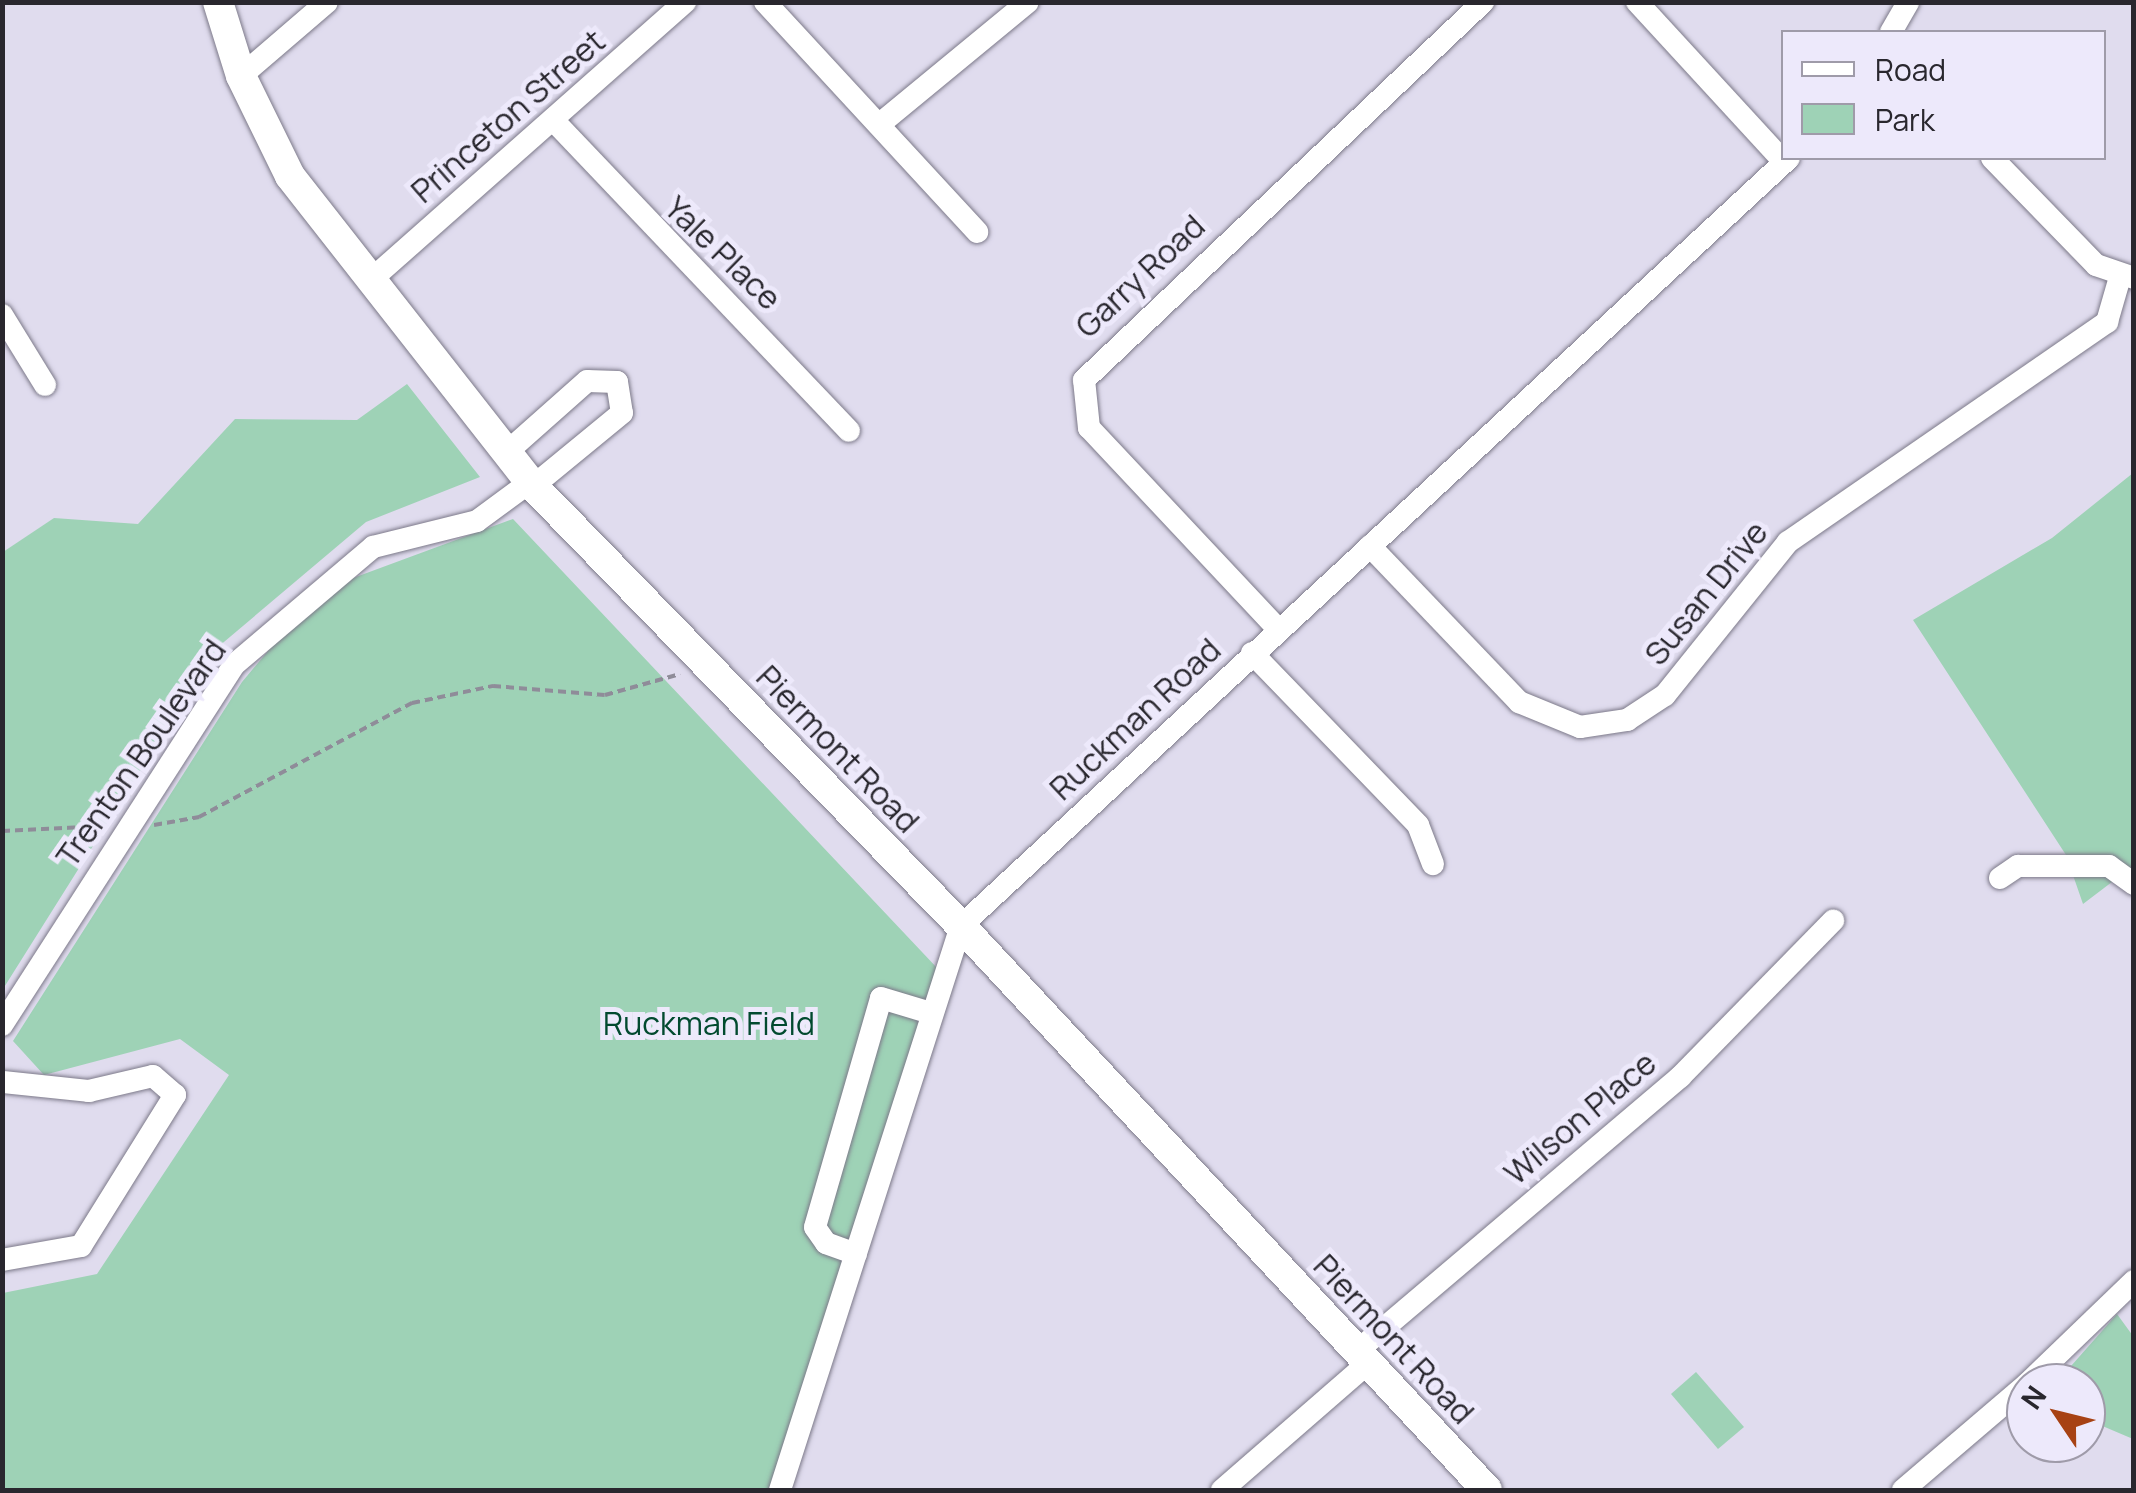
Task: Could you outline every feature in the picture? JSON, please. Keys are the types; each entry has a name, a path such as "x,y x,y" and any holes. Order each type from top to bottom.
{"main road":[{"name":"Piermont Road","path":"218,2 241,76 290,176 532,484 962,926 1487,1490"}],"street":[{"path":"241,76 328,2"},
{"name":"Princeton Street","path":"373,278 685,2"},
{"path":"765,2 978,232"},
{"path":"881,123 1028,2"},
{"name":"Garry Road","path":"1278,629 1090,428 1084,380 1483,2"},
{"path":"1637,2 1781,155"},
{"path":"1892,30 1908,2"},
{"name":"Yale Place","path":"554,120 849,431"},
{"name":"Ruckman Road","path":"780,1490 962,926 1786,160"},
{"path":"1994,160 2096,264 2127,278"},
{"name":"Susan Drive","path":"1370,546 1520,702 1580,727 1626,720 1665,695 1788,542 2107,322 2127,278"},
{"path":"2,315 45,385"},
{"name":"Trenton Boulevard","path":"2,1026 124,828 235,664 372,547 477,521 532,484 622,412 618,382 587,381 507,452"},
{"path":"1252,653 1418,825 1434,864"},
{"path":"2000,878 2018,866 2110,866 2134,884"},
{"name":"Wilson Place","path":"1222,1490 1363,1357 1680,1077 1833,921"},
{"path":"856,1254 826,1244 814,1227 881,998 931,1013"},
{"path":"2,1260 82,1246 175,1095 153,1076 89,1091 3,1080"},
{"path":"2049,1363 2134,1282"},
{"path":"1903,1490 2006,1402"}],"path":[{"path":"2,830 124,828 199,817 412,702 493,686 604,695 709,666"}],"green space":[{"path":"407,384 480,477 366,522 218,647 3,989 3,552 54,518 138,524 235,419 357,420"},
{"path":"2133,473 2133,866 2083,904 2066,855 1913,620 2052,538"},
{"name":"Ruckman Field","path":"513,519 939,970 777,1490 3,1490 3,1293 97,1274 229,1075 180,1039 44,1075 13,1041 242,682 318,591"},
{"path":"2117,1314 2133,1336 2133,1439 2106,1428 2106,1363 2074,1363"},
{"path":"1696,1372 1744,1427 1718,1449 1671,1394"}]}
